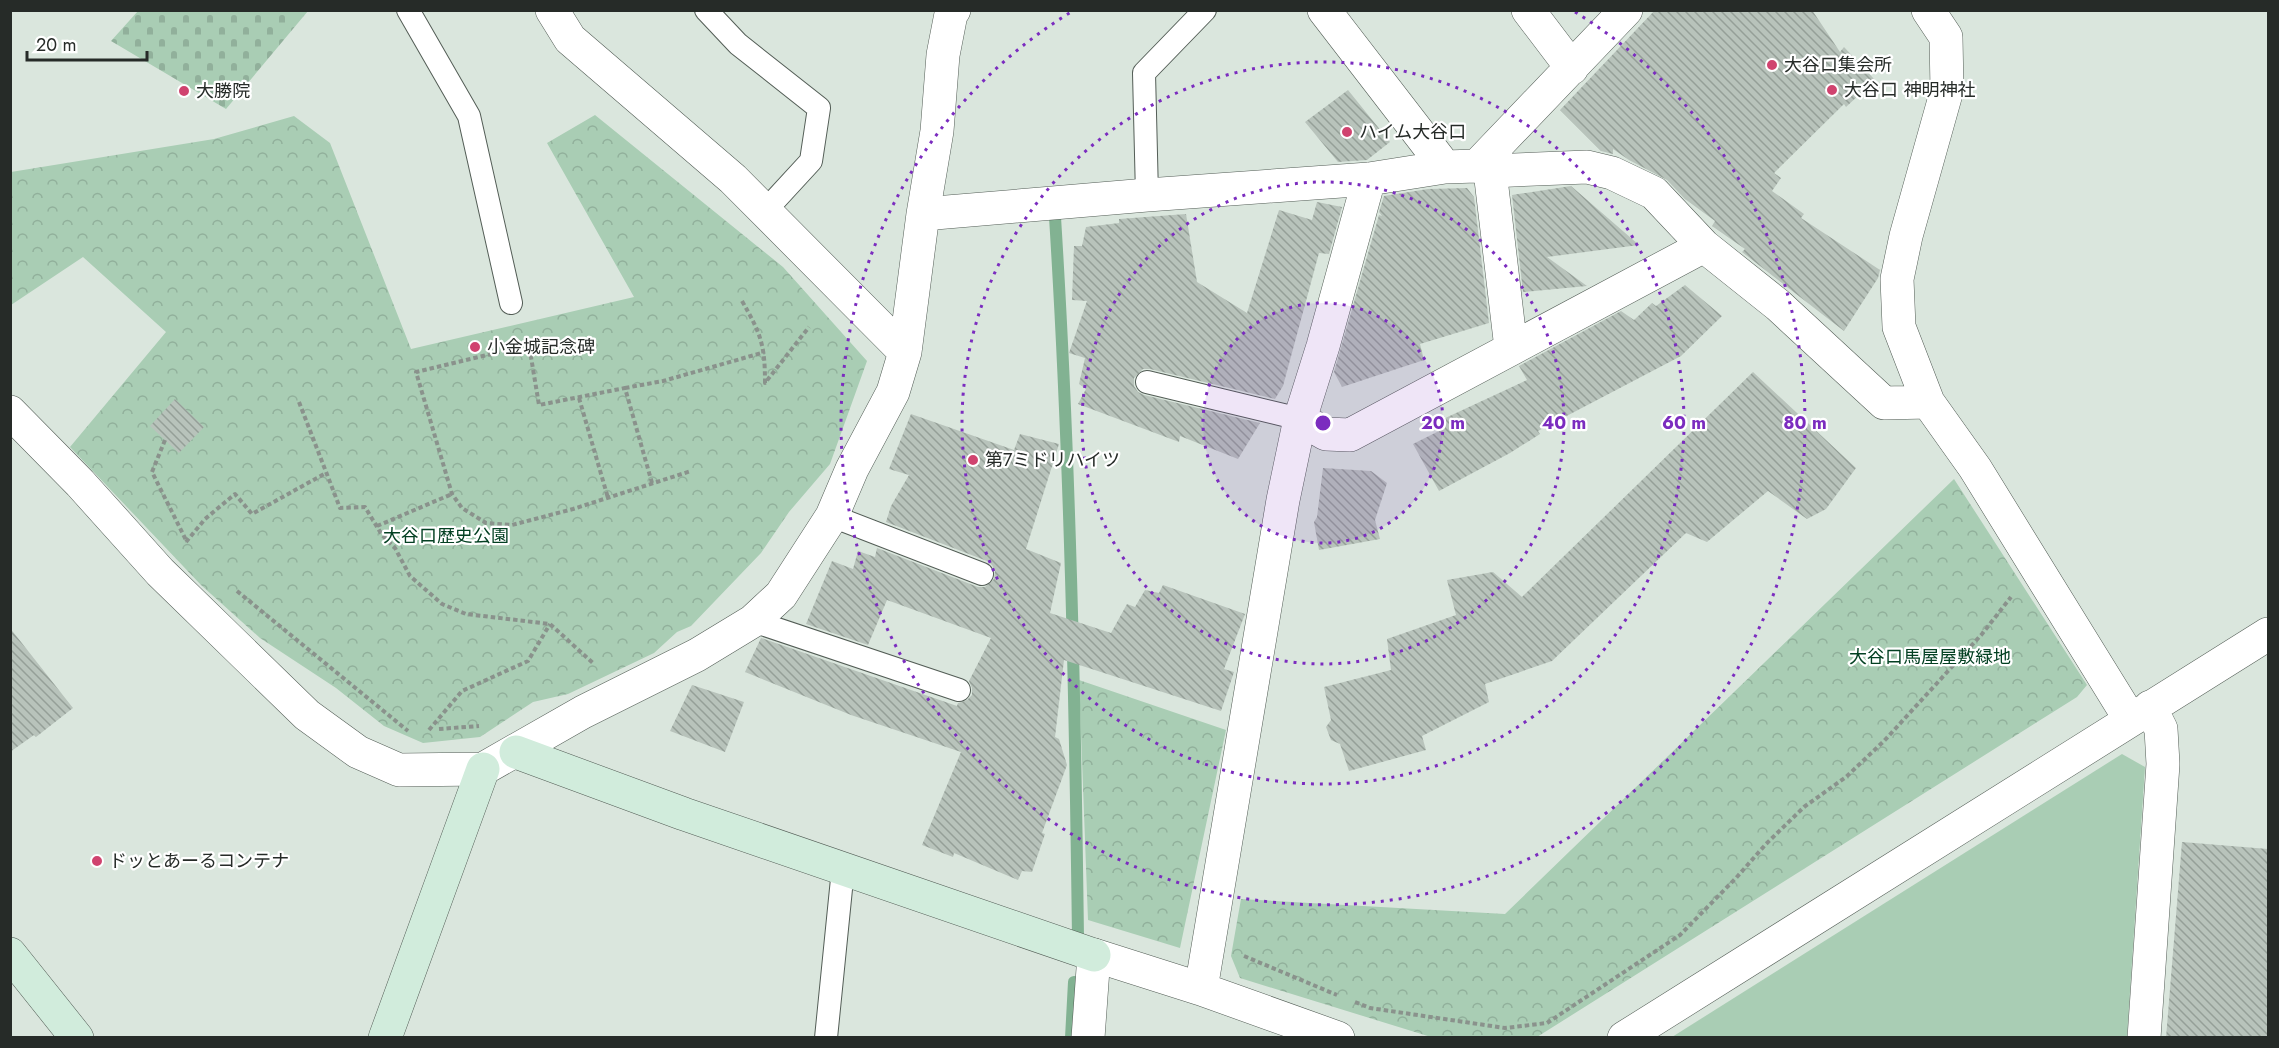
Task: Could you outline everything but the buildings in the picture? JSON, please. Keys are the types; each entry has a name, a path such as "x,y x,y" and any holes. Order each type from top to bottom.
{"street":[{"path":"552,10 570,39 733,179 905,352"},
{"path":"10,412 80,483 160,572 307,715 358,752 399,770 483,769 583,712 697,655 753,621 781,595 832,516 852,469 893,392 905,352 938,131 944,55 951,14 954,10"},
{"path":"1324,10 1445,167"},
{"path":"1528,10 1572,68"},
{"path":"1483,169 1626,10"},
{"path":"1928,10 1947,36 1947,90 1896,279 1899,327 1928,402 1975,468 2039,570 2140,713 2161,729 2163,764 2144,1038"},
{"path":"924,214 1369,179 1445,167 1483,169 1587,167 1612,173 1654,193 1704,246 1778,305 1884,403 1928,402"},
{"path":"1483,169 1511,348"},
{"path":"1202,989 1283,500 1300,419 1323,346 1369,179"},
{"path":"1300,419 1326,434 1350,435 1704,246"},
{"path":"1624,1038 2268,634"},
{"path":"516,752 684,814 1094,955 1202,989 1338,1038"},
{"path":"385,1038 483,769"},
{"path":"10,954 77,1038"},
{"path":"1088,1038 1094,955"}],"lane":[{"path":"408,10 469,116 512,303"},
{"path":"706,10 738,44 819,108 811,161 765,211"},
{"path":"1147,195 1144,73 1205,10"},
{"path":"1146,382 1300,419"},
{"path":"832,516 982,574"},
{"path":"753,621 959,690"},
{"path":"826,1038 843,869"}],"path":[{"path":"742,301 756,326 765,352 765,383 809,327"},
{"path":"691,471 608,498 512,525 486,523 462,508 452,494 416,372 529,345 539,405 663,381 765,352"},
{"path":"625,388 652,483"},
{"path":"579,397 608,498"},
{"path":"299,402 340,508 365,507 382,535 395,548 410,576 442,604 466,614 550,624 596,666"},
{"path":"165,440 152,472 192,549"},
{"path":"180,549 205,519 235,494 252,514 326,473"},
{"path":"377,526 452,494"},
{"path":"1349,1000 1370,1008 1505,1028 1547,1023 1680,935 1804,807 1846,777 1884,741 1982,634 2018,587 2039,570"},
{"path":"231,586 413,736"},
{"path":"426,737 429,730 462,691 528,661 550,624"},
{"path":"429,730 485,725"},
{"path":"1210,942 1339,996"}],"green space":[{"path":"138,11 308,11 226,109 111,41"},
{"name":"大谷口歴史公園","path":"595,115 783,267 867,361 830,464 789,512 761,553 691,626 677,632 654,653 568,694 533,702 480,737 423,743 384,726 336,688 260,638 201,585 70,447 166,332 83,257 11,305 11,172 214,139 294,116 330,143 411,349 634,297 547,143"},
{"name":"大谷口馬屋屋敷緑地","path":"1954,479 2087,685 2077,697 1537,1037 1431,1037 1240,978 1231,956 1241,899 1505,914"},
{"path":"1079,680 1226,730 1180,948 1088,920"},
{"path":"2122,754 2145,767 2127,1037 1672,1037"}],"waterway":[{"path":"1055,217 1071,577 1078,938"},
{"path":"1071,1038 1074,982"}],"place":[{"name":"大谷口集会所","path":"1772,65"},
{"name":"大谷口 神明神社","path":"1832,90"},
{"name":"大勝院","path":"184,91"},
{"name":"ハイム大谷口","path":"1347,132"},
{"name":"小金城記念碑","path":"475,347"},
{"name":"第7ミドリハイツ","path":"973,460"},
{"name":"ドッとあーるコンテナ","path":"97,861"}]}
